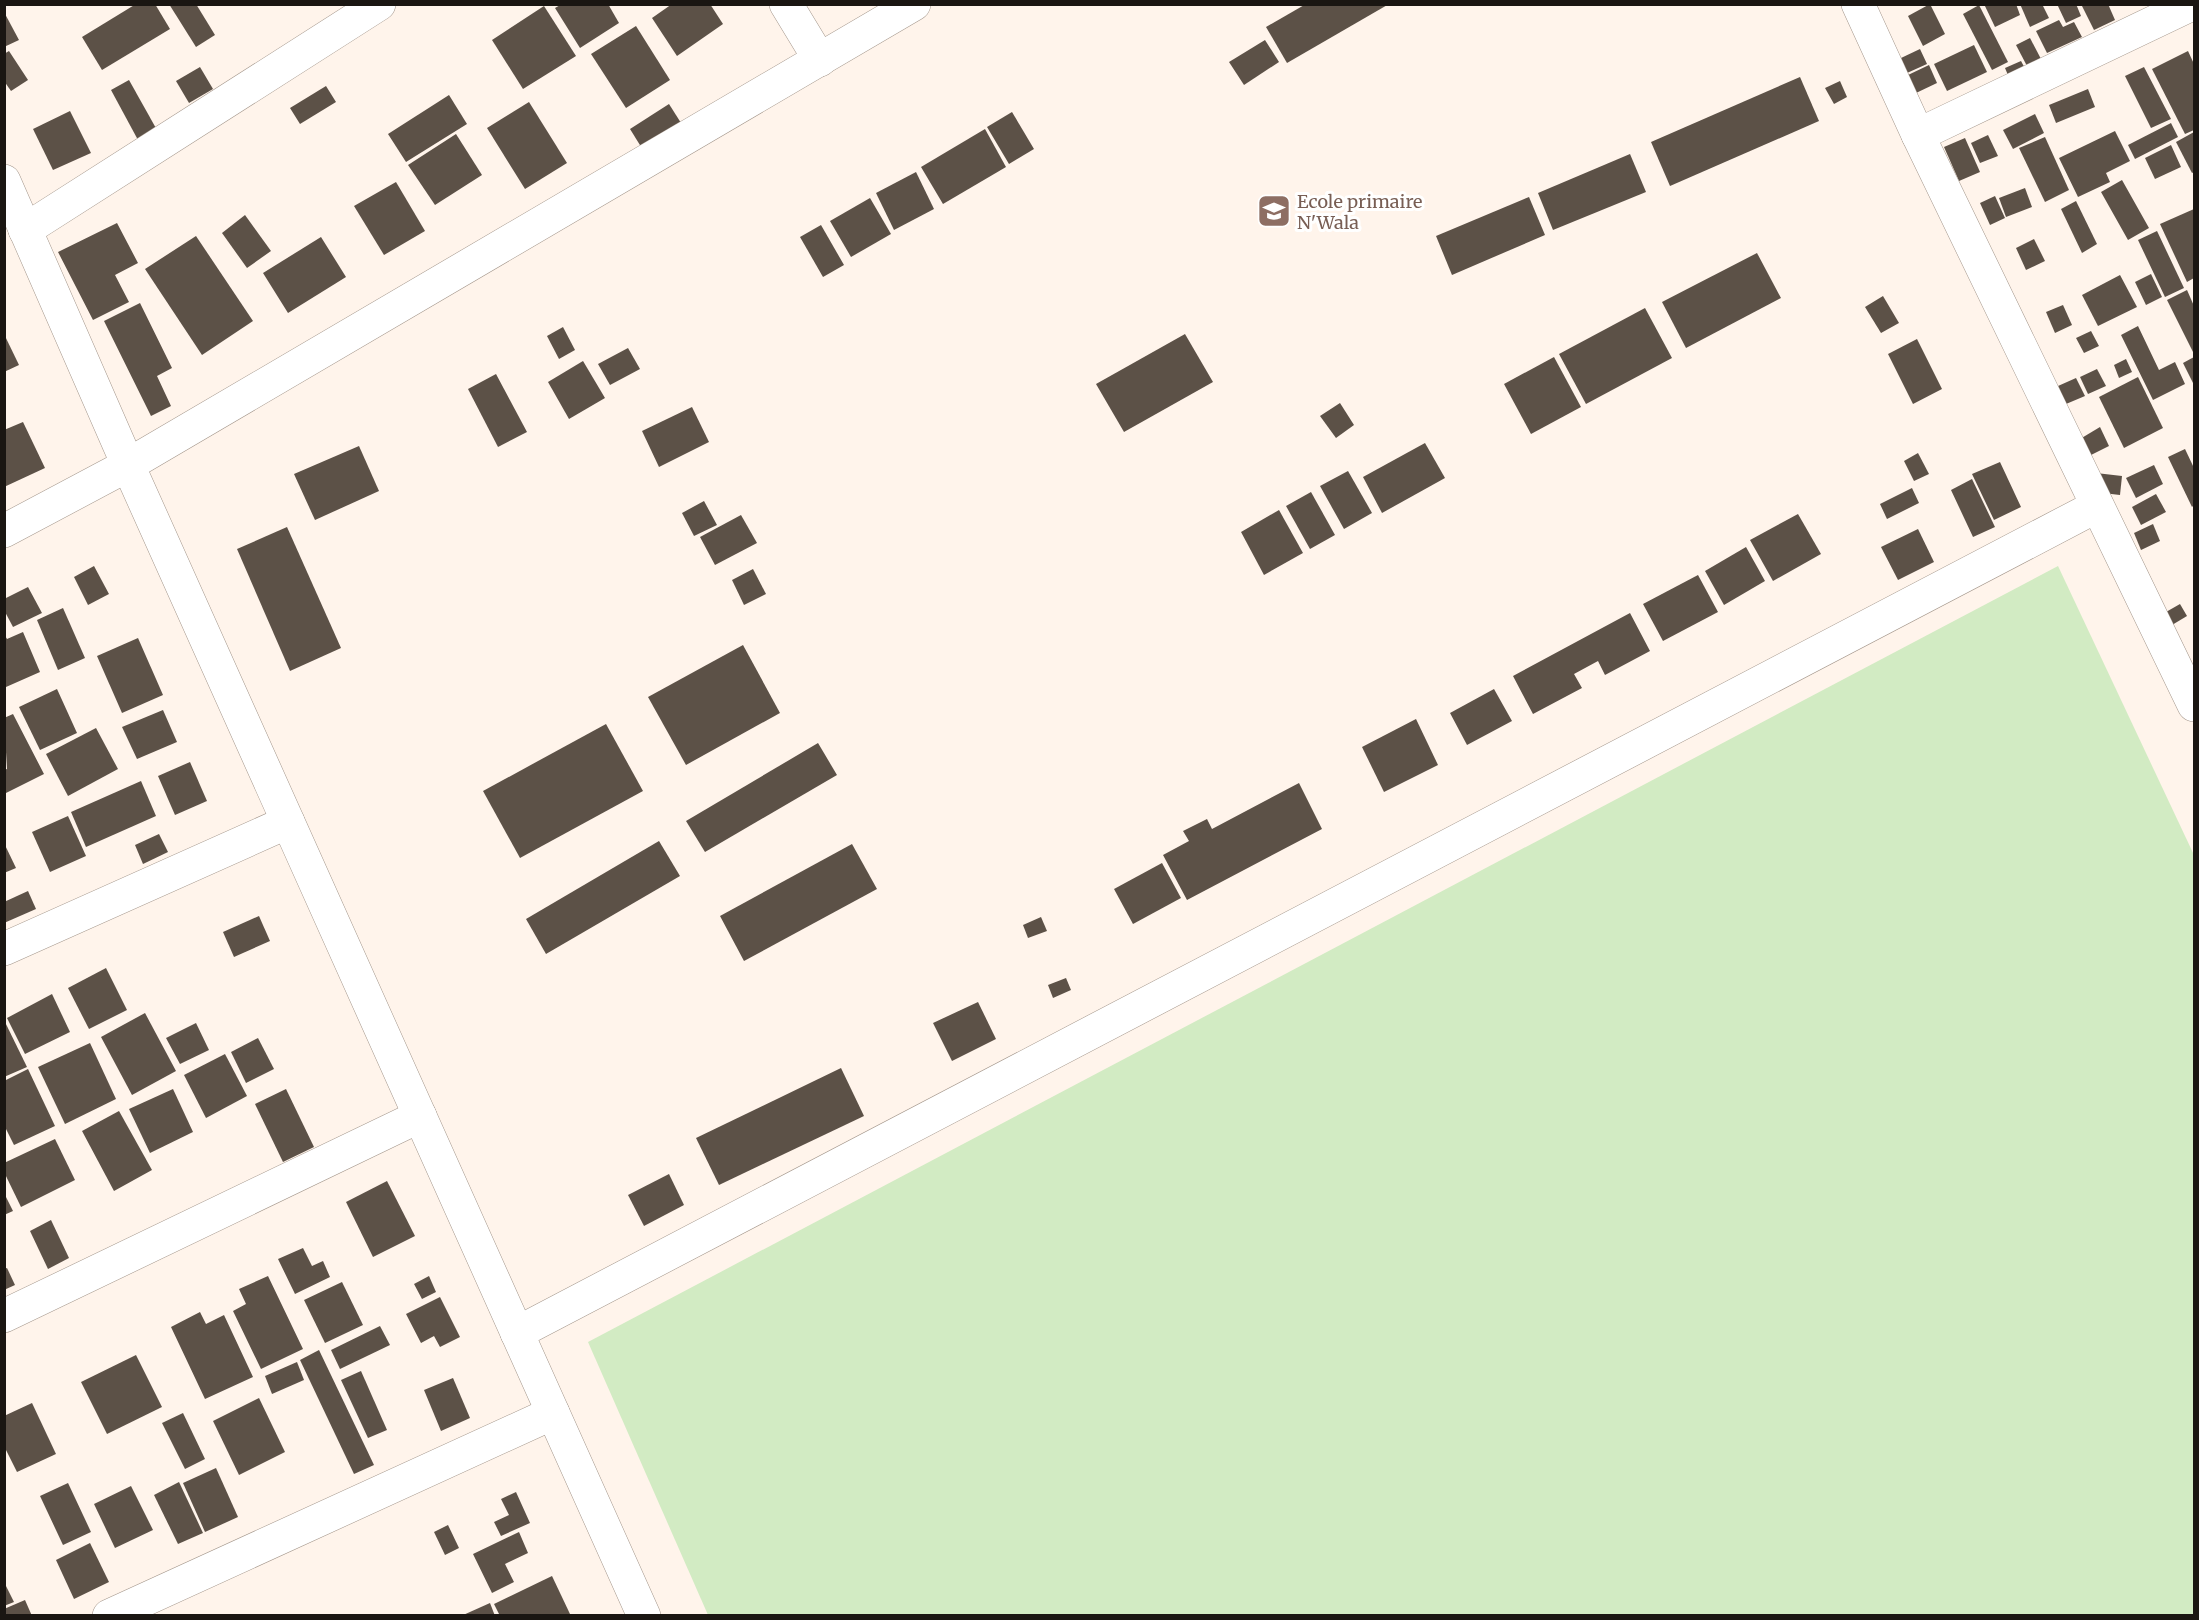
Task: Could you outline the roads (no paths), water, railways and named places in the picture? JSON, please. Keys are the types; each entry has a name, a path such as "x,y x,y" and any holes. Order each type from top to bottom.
{"street":[{"path":"26,230 379,4"},
{"path":"786,4 820,60"},
{"path":"4,531 128,465 914,4"},
{"path":"1858,4 1918,135 2194,705"},
{"path":"1918,135 2192,4"},
{"path":"4,181 128,465 644,1616"},
{"path":"517,1333 2097,506"},
{"path":"4,949 288,822"},
{"path":"4,1316 420,1116"},
{"path":"109,1616 553,1413"}],"place":[{"name":"Ecole primaire N'Wala","path":"1274,211"}]}
